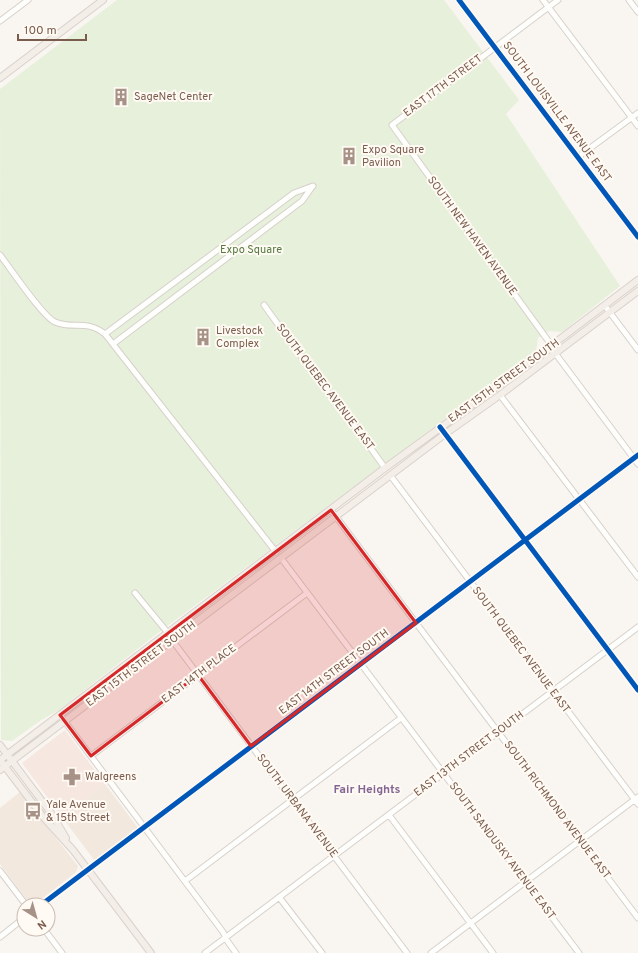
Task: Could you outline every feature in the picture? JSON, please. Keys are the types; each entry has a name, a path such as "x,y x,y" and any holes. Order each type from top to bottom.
{"main road":[{"path":"0,78 103,0"},
{"name":"EAST 15TH STREET SOUTH","path":"0,760 385,468 552,346 638,280"},
{"name":"EAST 15TH STREET SOUTH","path":"2,768 445,434 500,395 638,291"},
{"path":"552,346 555,353"},
{"path":"495,388 500,395"},
{"path":"385,468 390,476"},
{"path":"276,552 281,558"},
{"path":"168,633 172,640"},
{"path":"0,745 51,813 73,850"},
{"path":"0,760 2,768 73,850 151,953"},
{"path":"44,818 51,813"}],"street":[{"path":"0,21 28,0"},
{"name":"SOUTH LOUISVILLE AVENUE EAST","path":"459,0 638,237"},
{"path":"543,0 638,126"},
{"name":"EAST 17TH STREET","path":"392,126 558,0"},
{"path":"629,0 638,12"},
{"path":"578,157 638,113"},
{"name":"SOUTH NEW HAVEN AVENUE","path":"392,126 552,346"},
{"path":"105,334 294,193 313,186 302,201 113,344"},
{"path":"0,255 48,318 63,325 87,325 99,329 105,334 276,552"},
{"name":"SOUTH QUEBEC AVENUE EAST","path":"264,305 385,468"},
{"path":"605,306 638,350"},
{"path":"555,353 636,456 638,464"},
{"path":"500,395 638,578"},
{"path":"440,427 638,690"},
{"name":"EAST 14TH STREET SOUTH","path":"52,897 636,456"},
{"name":"SOUTH QUEBEC AVENUE EAST","path":"390,476 552,691 637,800"},
{"name":"SOUTH RICHMOND AVENUE EAST","path":"331,510 638,918"},
{"name":"SOUTH SANDUSKY AVENUE EAST","path":"281,558 579,953"},
{"path":"135,593 168,633"},
{"name":"EAST 14TH PLACE","path":"91,756 307,593"},
{"name":"EAST 13TH STREET SOUTH","path":"205,953 638,627"},
{"name":"SOUTH URBANA AVENUE","path":"172,640 407,953"},
{"path":"60,715 185,881 236,953"},
{"path":"185,881 401,718"},
{"path":"431,953 637,800"},
{"path":"389,815 493,953"},
{"path":"0,871 20,897"},
{"path":"279,897 322,953"},
{"path":"0,937 16,924"},
{"path":"50,937 62,953"}],"highlighted area":[{"path":"331,510 416,623 251,746 198,675 91,756 60,715"}],"shaded area":[{"path":"65,730 105,784 62,817 22,763"},
{"path":"105,784 138,828 95,861 62,817"},
{"path":"20,792 78,866 76,872 44,897 25,897 0,864 0,808"}],"green space":[{"name":"Expo Square","path":"117,0 444,0 519,100 506,114 620,286 562,332 549,331 538,338 536,351 158,633 59,710 41,720 12,741 1,740 0,89"}],"cycle path":[{"path":"459,0 638,237"},
{"path":"440,427 638,690"},
{"path":"52,897 638,455"}],"place":[{"name":"SageNet Center","path":"121,97"},
{"name":"Expo Square Pavilion","path":"349,156"},
{"name":"Livestock Complex","path":"203,337"},
{"name":"Walgreens","path":"72,777"},
{"name":"Yale Avenue & 15th Street","path":"33,811"}],"district":[{"name":"Fair Heights","path":"367,790"}]}
